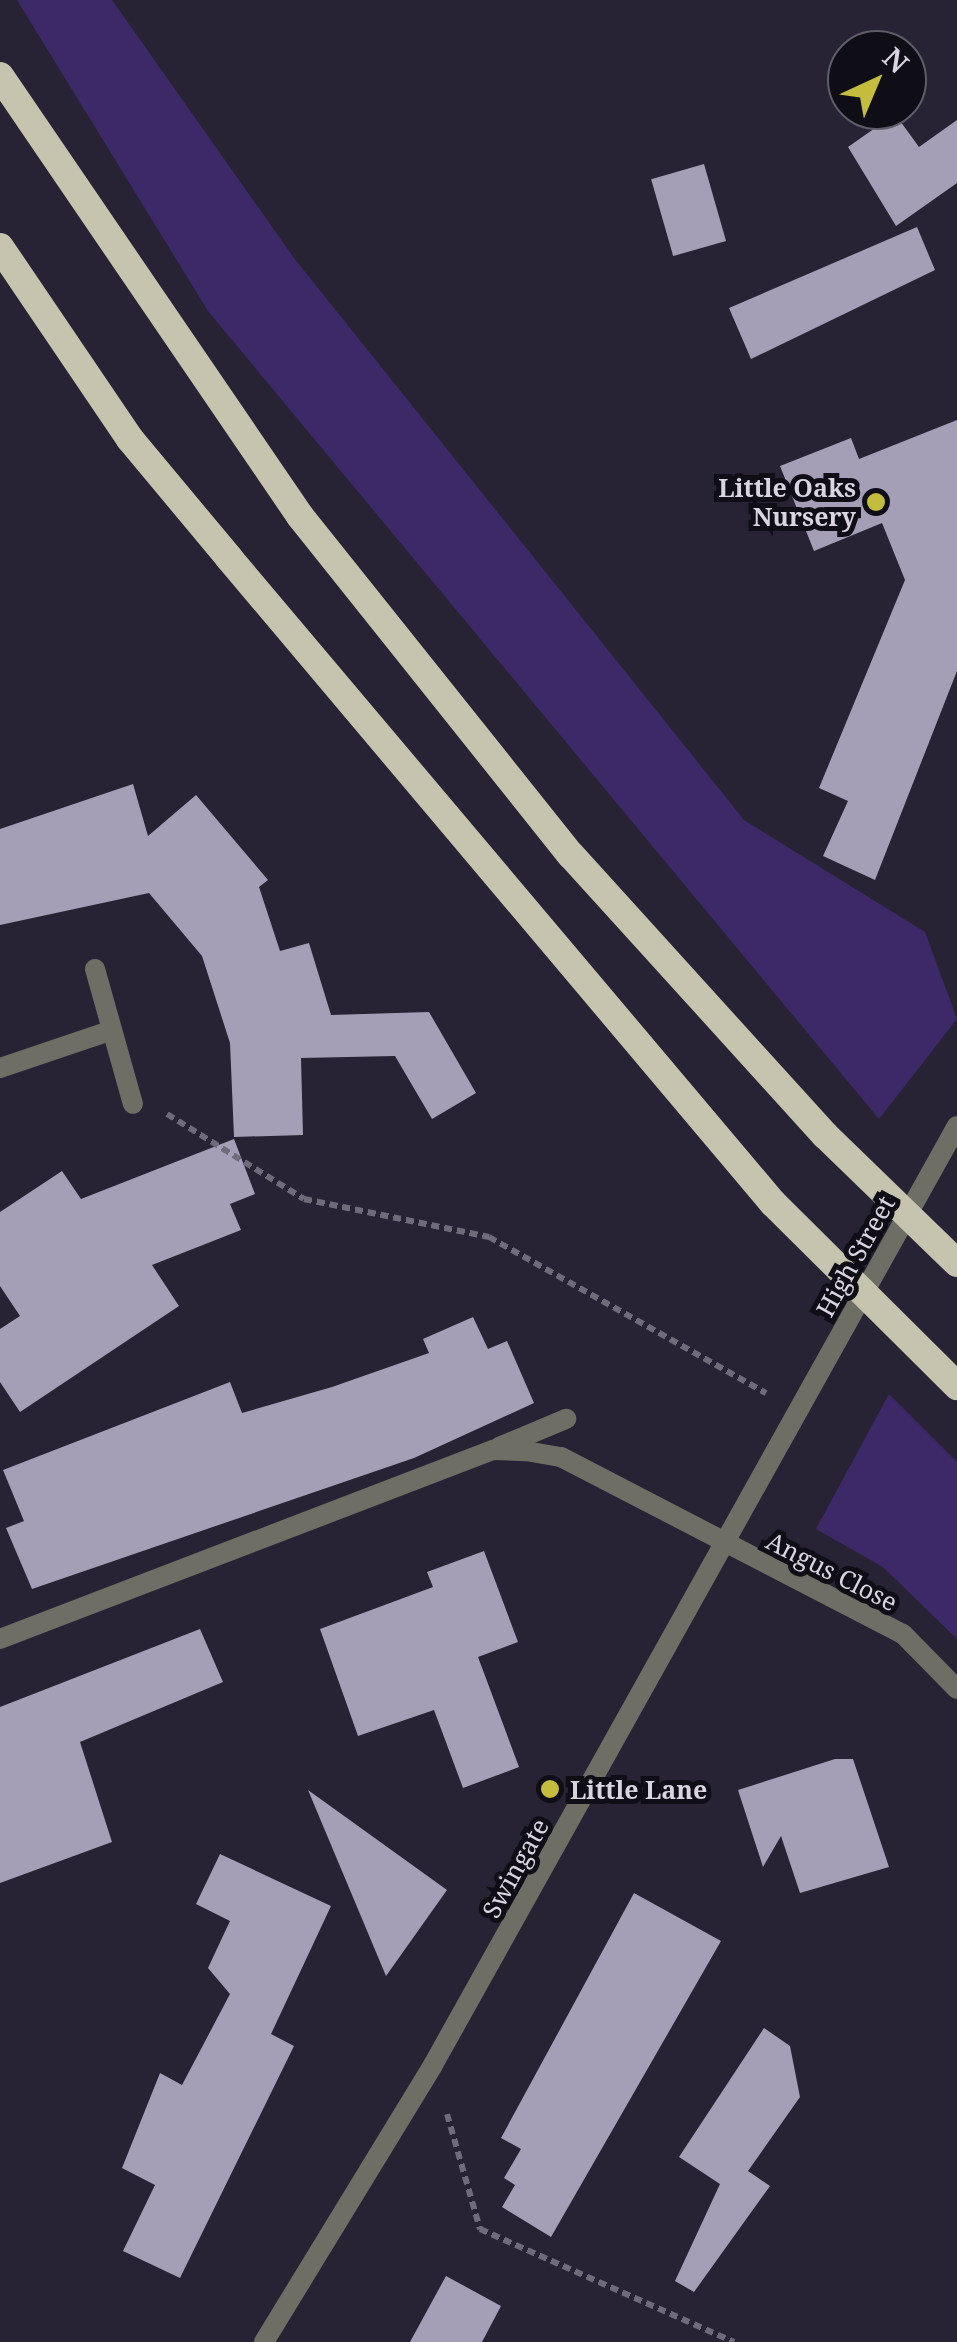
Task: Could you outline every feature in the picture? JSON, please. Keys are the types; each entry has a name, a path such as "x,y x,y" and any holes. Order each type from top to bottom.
{"highway":[{"path":"0,76 300,516 571,856 825,1135 957,1263"},
{"path":"0,247 130,438 230,558 773,1203 957,1386"}],"street":[{"path":"95,969 133,1104"},
{"path":"0,1068 112,1030"},
{"name":"High Street","path":"798,1411 957,1126"},
{"name":"Swingate","path":"264,2342 433,2064 798,1411"},
{"path":"0,1639 566,1419"},
{"path":"493,1450 561,1458 725,1546"},
{"name":"Angus Close","path":"725,1546 902,1634 957,1688"}],"path":[{"path":"133,1104 164,1112 304,1199 488,1237 798,1411"},
{"path":"433,2064 480,2229 734,2342"}],"shaded area":[{"path":"17,0 112,0 294,258 744,820 925,932 957,1019 879,1119 208,311"},
{"path":"889,1394 957,1462 957,1639 883,1567 816,1529"}],"building":[{"path":"957,120 957,183 896,226 848,147 872,130 907,130 919,147"},
{"path":"704,164 726,241 673,256 651,179"},
{"path":"917,227 935,270 751,359 729,308"},
{"path":"957,420 957,671 875,880 823,856 848,801 819,788 905,580 882,523 814,551 780,466 851,438 859,459"},
{"path":"133,784 148,836 196,795 268,880 259,887 280,951 309,943 331,1015 429,1012 476,1093 432,1119 395,1056 301,1058 303,1135 234,1137 230,1043 202,956 149,893 0,925 0,829"},
{"path":"234,1139 255,1194 230,1204 241,1230 152,1265 179,1306 20,1412 0,1382 0,1329 20,1316 0,1286 0,1212 62,1171 81,1199"},
{"path":"473,1317 488,1349 507,1341 534,1403 414,1458 32,1589 6,1528 24,1521 3,1470 230,1382 242,1413 332,1387 429,1353 423,1339"},
{"path":"484,1551 518,1642 478,1657 519,1767 463,1788 434,1710 358,1736 320,1629 433,1587 427,1572"},
{"path":"200,1629 223,1682 80,1742 112,1842 0,1883 0,1707"},
{"path":"835,1759 853,1759 889,1867 800,1893 781,1836 763,1867 738,1790"},
{"path":"308,1790 447,1890 386,1976"},
{"path":"220,1854 331,1906 271,2034 294,2046 180,2278 123,2251 155,2185 122,2168 160,2073 182,2085 230,1994 208,1968 230,1921 196,1904"},
{"path":"634,1893 721,1941 551,2237 502,2207 515,2185 504,2178 521,2149 501,2138"},
{"path":"764,2028 790,2046 800,2097 748,2171 770,2186 694,2292 675,2281 720,2184 679,2157"},
{"path":"446,2276 501,2306 482,2342 410,2342"}],"place":[{"name":"Little Oaks Nursery","path":"876,502"},
{"name":"Little Lane","path":"550,1789"}]}
